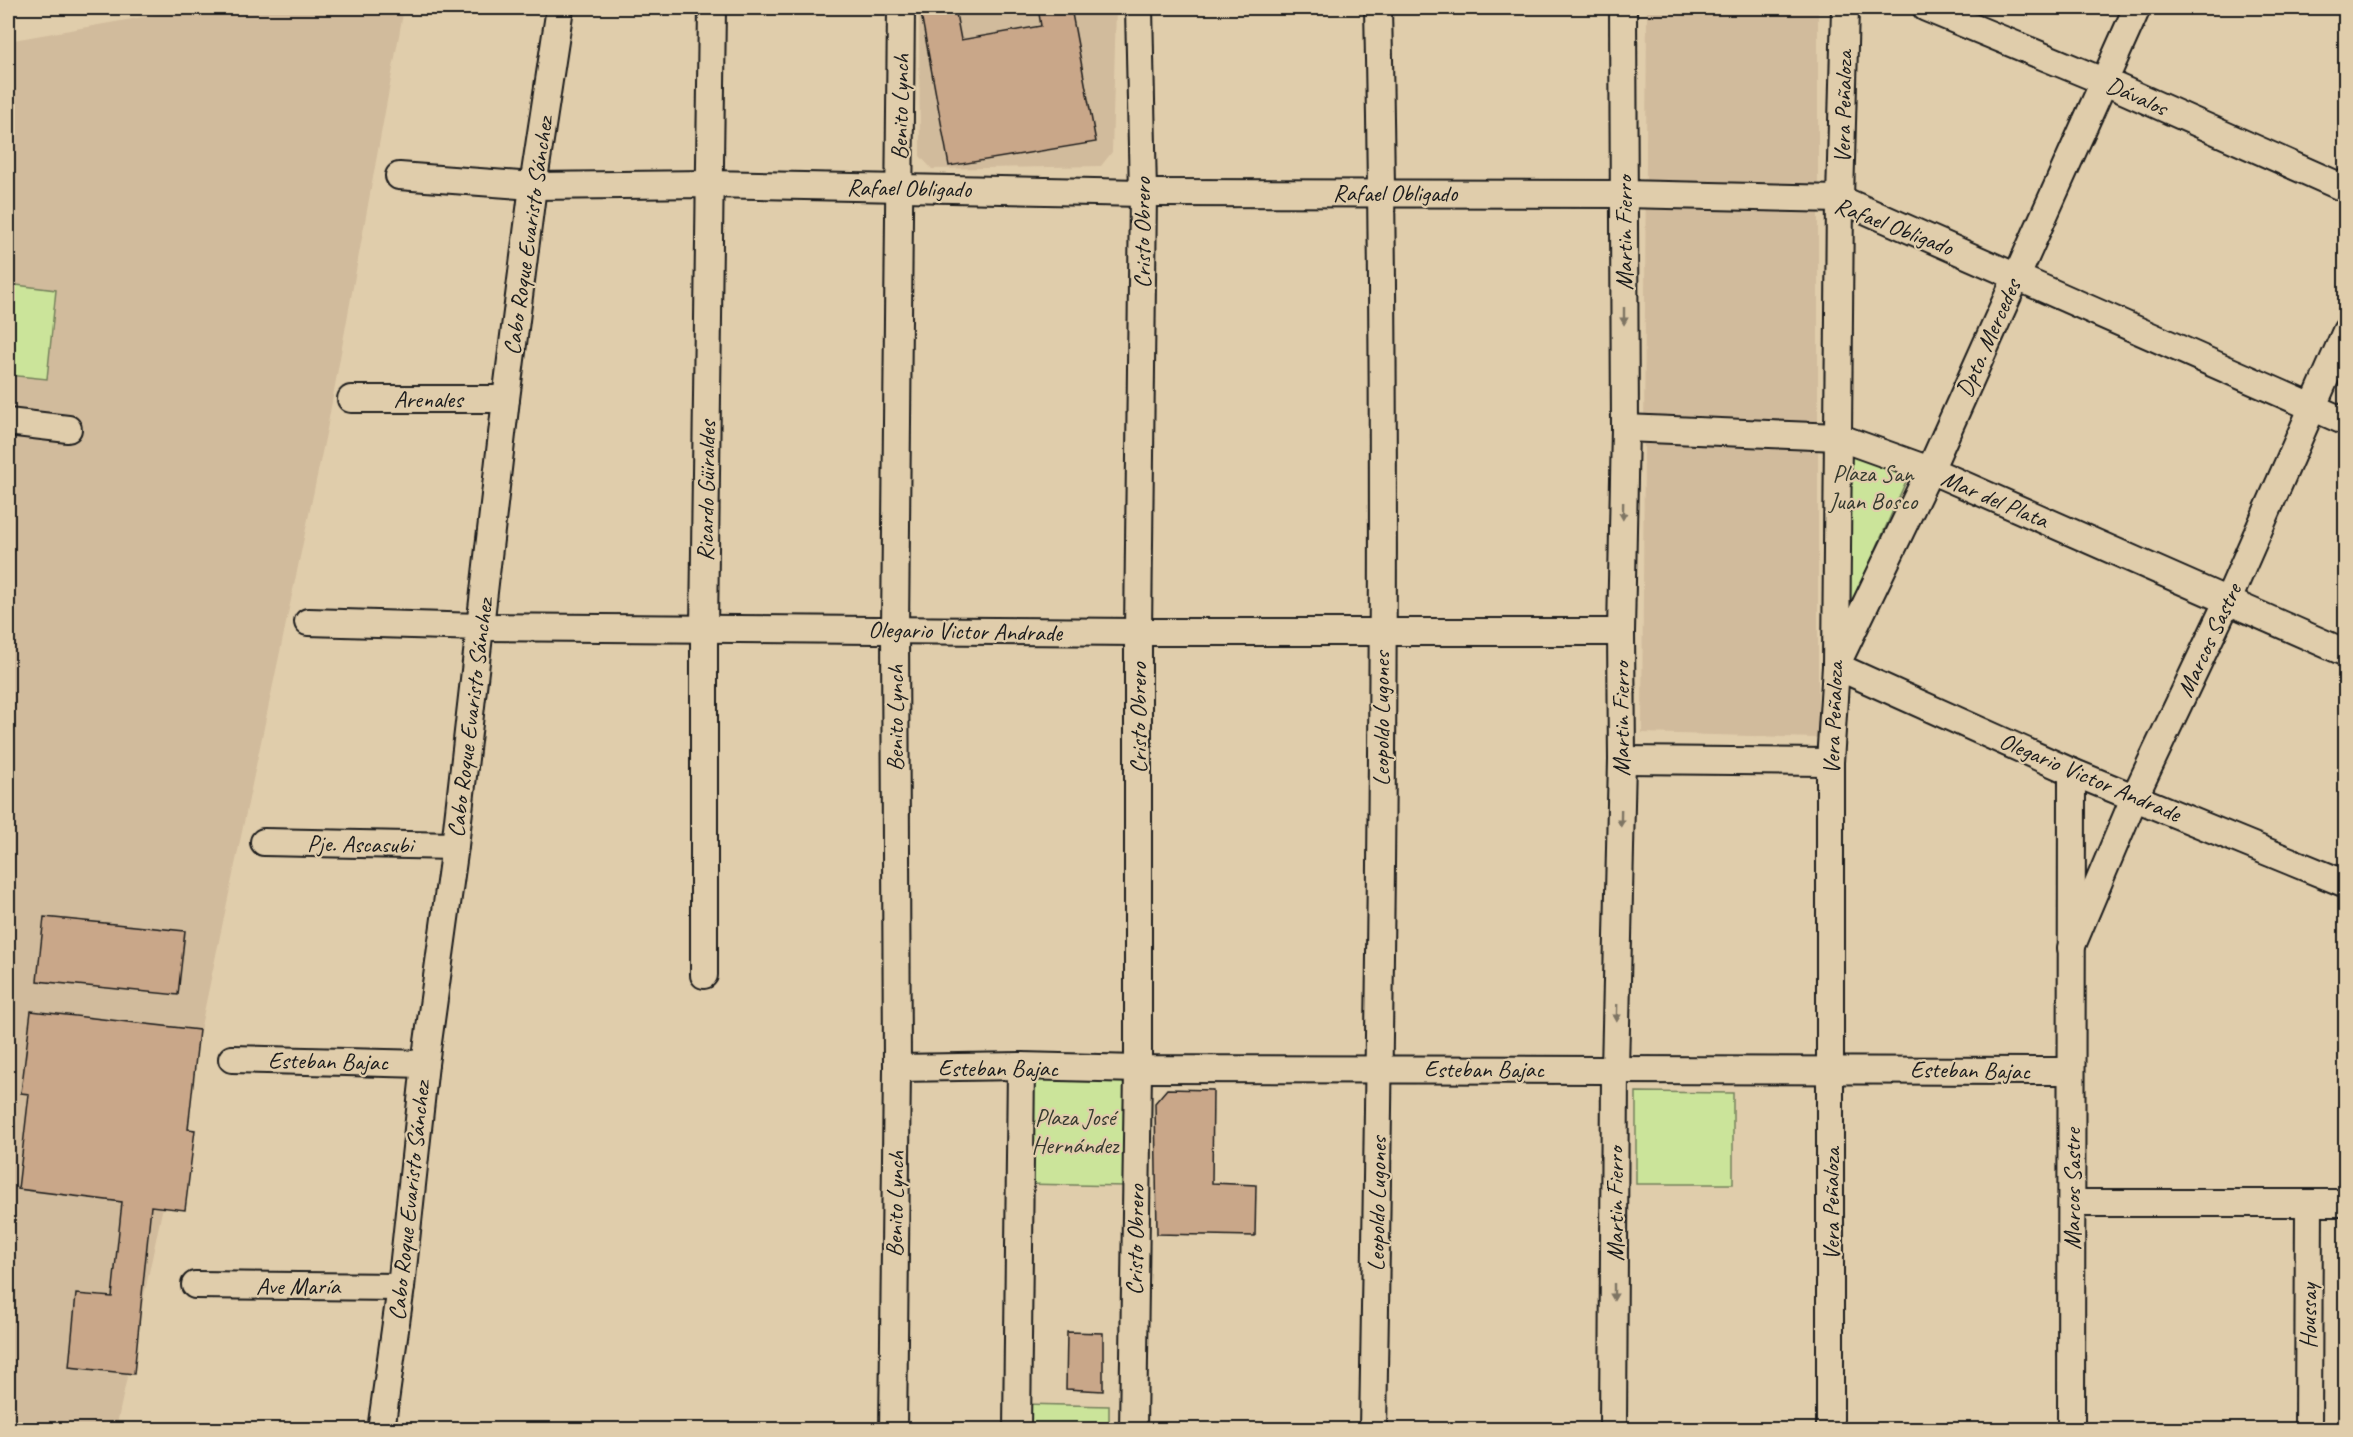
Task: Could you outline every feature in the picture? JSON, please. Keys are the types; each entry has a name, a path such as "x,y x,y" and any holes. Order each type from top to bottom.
{"street":[{"name":"Cabo Roque Evaristo Sánchez","path":"381,1430 401,1287 425,1064 455,846 506,399 533,186 560,8"},
{"name":"Ricardo Güiraldes","path":"704,975 704,628 712,8"},
{"name":"Benito Lynch","path":"893,1430 897,1068 895,630 901,8"},
{"name":"Cristo Obrero","path":"1133,1430 1138,1069 1138,632 1143,193 1139,8"},
{"name":"Leopoldo Lugones","path":"1373,1430 1379,1069 1381,632 1382,192 1378,8"},
{"name":"Martin Fierro","path":"1613,1430 1625,428 1623,8"},
{"name":"Vera Peñaloza","path":"1830,1430 1830,762 1836,666 1840,200 1845,8"},
{"name":"Dávalos","path":"1926,8 2103,81 2346,189"},
{"name":"Dpto. Mercedes","path":"1836,666 1930,470 2137,8"},
{"name":"Rafael Obligado","path":"399,176 533,186 708,184 1143,193 1624,194 1840,200 2016,275 2346,422"},
{"name":"Marcos Sastre","path":"2072,948 2135,796 2228,600 2346,331"},
{"name":"Arenales","path":"351,399 506,399"},
{"path":"8,423 68,429"},
{"name":"Mar del Plata","path":"1625,428 1838,437 1930,470 2346,653"},
{"name":"Olegario Victor Andrade","path":"308,622 481,627 1138,632 1621,632"},
{"name":"Olegario Victor Andrade","path":"1836,666 2072,772 2346,884"},
{"path":"1622,760 1830,762"},
{"name":"Marcos Sastre","path":"2071,1430 2072,772"},
{"name":"Pje. Ascasubi","path":"264,842 455,846"},
{"name":"Esteban Bajac","path":"232,1059 425,1064"},
{"path":"1017,1430 1021,1066"},
{"name":"Esteban Bajac","path":"897,1068 1021,1066 1138,1069 2071,1071"},
{"path":"2072,1203 2346,1203"},
{"name":"Houssay","path":"2308,1430 2309,1203"},
{"name":"Ave María","path":"195,1285 401,1287"}],"shaded area":[{"path":"194,8 404,8 327,429 116,1429 8,1430 8,41"},
{"path":"919,8 1116,8 1112,152 1101,166 932,169 920,156"},
{"path":"1647,8 1818,8 1818,738 1642,733"}],"green space":[{"path":"8,284 56,290 47,379 8,375"},
{"name":"Plaza San Juan Bosco","path":"1847,451 1911,470 1840,630"},
{"name":"Plaza José Hernández","path":"1024,1077 1128,1078 1126,1186 1023,1184"},
{"path":"1636,1092 1733,1093 1733,1184 1636,1184"},
{"path":"1023,1404 1109,1406 1109,1429 1023,1429"}],"building":[{"path":"920,8 955,8 961,40 1041,26 1038,8 1071,8 1096,142 949,166"},
{"path":"44,917 185,931 178,995 37,981"},
{"path":"31,1011 199,1030 188,1129 195,1130 185,1210 151,1206 134,1374 69,1367 76,1294 112,1297 122,1202 18,1189 29,1094 21,1093"},
{"path":"1167,1089 1213,1090 1212,1183 1256,1185 1255,1236 1157,1234 1155,1103"},
{"path":"1067,1332 1103,1333 1103,1391 1066,1389"}]}
